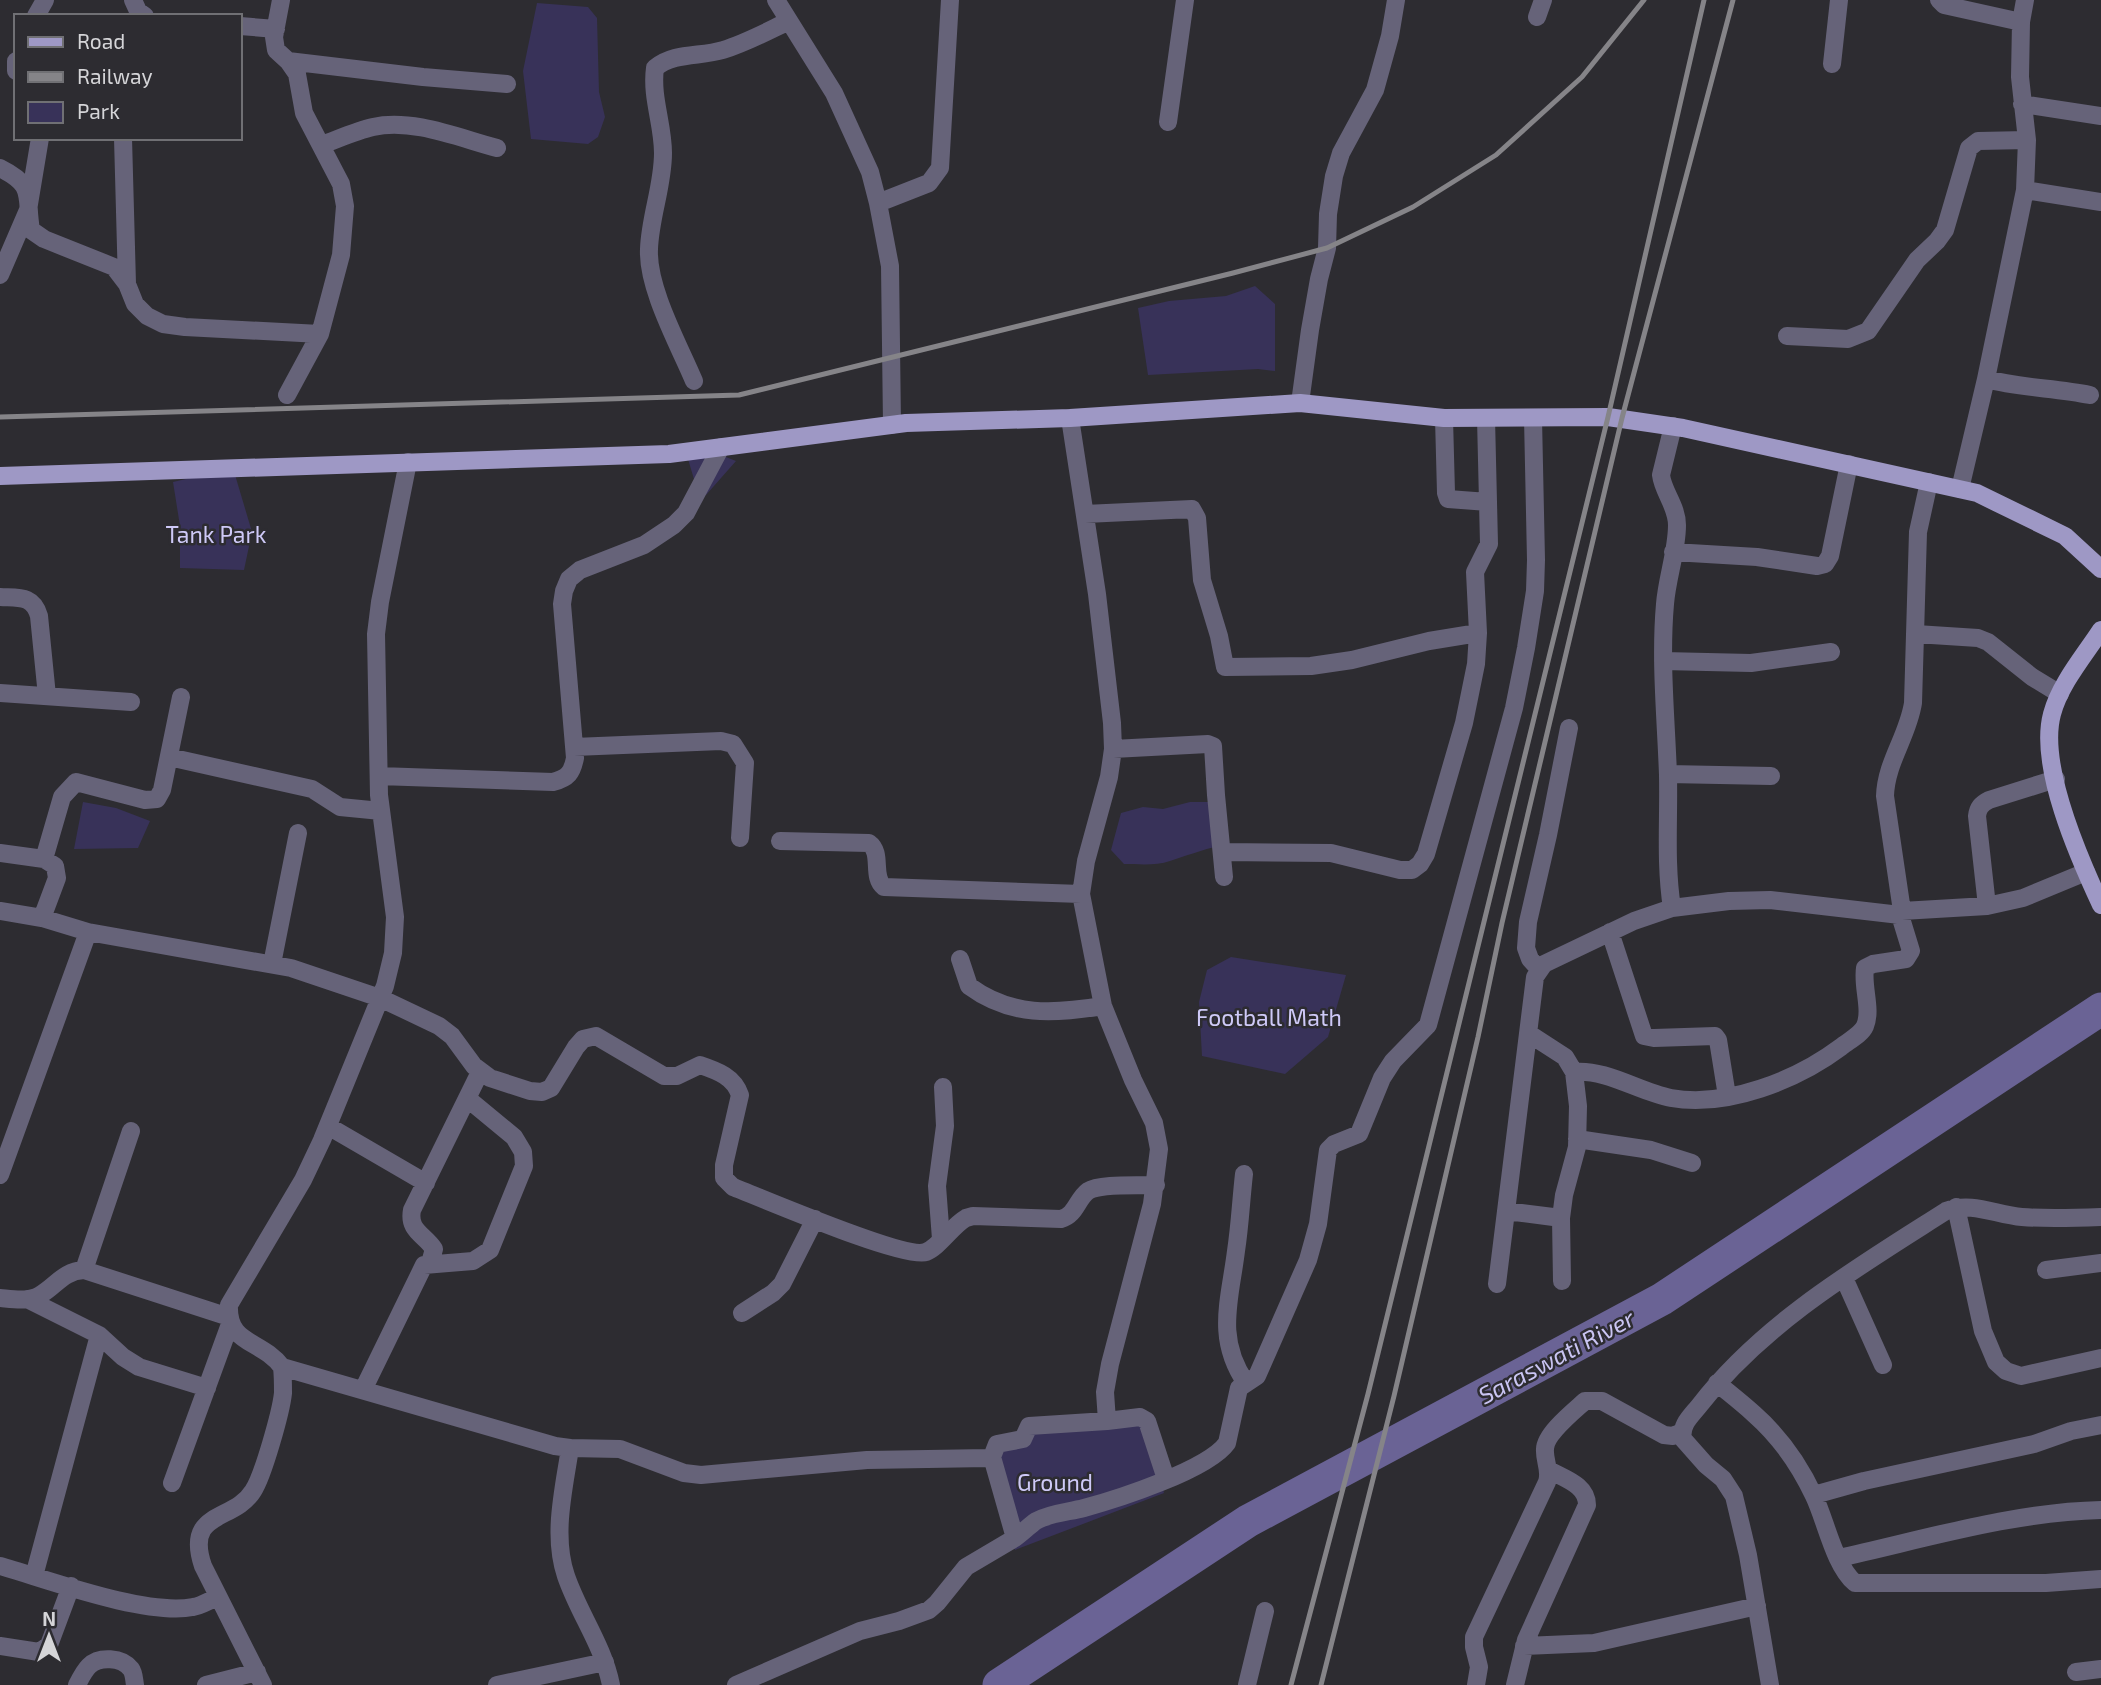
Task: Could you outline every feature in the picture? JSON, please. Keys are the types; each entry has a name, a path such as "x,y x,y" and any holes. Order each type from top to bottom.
{"main road":[{"path":"0,476 669,454 892,425 1070,418 1300,403 1444,418 1608,417 1673,426 1977,493 2065,536 2101,569"},
{"path":"2101,630 2060,694 2052,715 2049,751 2070,835 2101,905"}],"street":[{"path":"281,0 274,37 276,50 297,74 304,113 341,184 345,233 320,334 287,395"},
{"path":"776,0 834,93 870,172 890,266 892,425"},
{"path":"878,203 929,183 940,168 950,0"},
{"path":"1168,122 1185,0"},
{"path":"1300,403 1310,330 1327,248 1328,214 1334,176 1341,153 1375,90 1390,36 1396,0"},
{"path":"1832,64 1839,0"},
{"path":"1939,0 1944,5 2021,22"},
{"path":"1960,489 2025,190 2027,140 2022,104 2021,22 2025,0"},
{"path":"694,381 654,285 650,266 649,249 663,156 662,133 652,85 654,68 664,60 719,52 737,46 789,21"},
{"path":"242,26 276,29"},
{"path":"288,61 507,84"},
{"path":"2022,104 2101,116"},
{"path":"321,145 374,127 394,125 420,128 497,148"},
{"path":"1,270 28,210 40,140"},
{"path":"122,140 127,284"},
{"path":"1787,336 1848,339 1868,331 1917,260 1945,230 1969,148 1978,141 2027,140"},
{"path":"0,168 19,177 28,189 31,230 44,239 114,267 127,284 135,304 147,316 163,324 320,334"},
{"path":"2025,190 2101,202"},
{"path":"1986,379 2003,384 2056,388 2090,396"},
{"path":"1070,418 1098,607 1113,749 1109,777 1086,861 1081,894 1103,1006 1158,1135 1159,1149 1156,1185 1110,1364 1105,1392 1107,1420"},
{"path":"1444,418 1448,499 1488,502"},
{"path":"1222,852 1331,853 1400,870 1412,870 1420,864 1426,854 1464,723 1476,664 1478,633 1475,572 1489,544 1486,418"},
{"path":"736,1685 860,1631 929,1610 966,1567 1043,1518 1109,1501 1166,1479 1213,1458 1227,1443 1238,1391 1257,1376 1308,1260 1318,1224 1328,1150 1334,1144 1359,1134 1381,1078 1393,1061 1428,1025 1432,1014 1514,708 1526,648 1535,591 1536,560 1533,418"},
{"path":"1672,908 1666,851 1668,774 1663,661 1665,602 1677,519 1661,475 1673,426"},
{"path":"379,776 553,782 565,779 573,771 574,747 562,604 569,579 580,570 644,545 674,525 686,513 721,447"},
{"path":"172,1483 229,1320 229,1306 303,1180 380,998 393,953 395,916 379,776 376,634 408,462"},
{"path":"1673,552 1757,557 1817,566 1825,564 1830,556 1849,464"},
{"path":"1574,1072 1592,1072 1669,1097 1692,1101 1727,1096 1798,1075 1821,1062 1861,1032 1867,1017 1865,968 1873,964 1906,959 1911,951 1901,913 1885,796 1886,780 1910,718 1916,634 1918,532 1929,482"},
{"path":"1085,514 1192,509 1197,518 1202,580 1219,636 1225,667 1311,666 1478,633"},
{"path":"0,597 28,600 36,606 47,696"},
{"path":"1916,634 1978,638 1988,642 2032,677 2060,694"},
{"path":"1663,661 1751,663 1831,653"},
{"path":"0,693 131,702"},
{"path":"44,859 62,797 76,782 145,800 157,799 162,790 181,697"},
{"path":"1539,969 1526,948 1528,922 1569,728"},
{"path":"574,747 721,741 733,744 745,763 740,838"},
{"path":"1113,749 1208,744 1213,746 1224,877"},
{"path":"169,757 312,789 340,807 381,811"},
{"path":"1668,774 1771,776"},
{"path":"1987,906 1978,809 1989,800 2056,779"},
{"path":"272,964 298,833"},
{"path":"780,841 869,843 876,849 879,882 884,887 1081,894"},
{"path":"0,853 44,859 55,866 57,878 42,918"},
{"path":"1497,1284 1535,977 1544,964 1634,921 1672,908 1729,901 1770,900 1901,913 1987,906 2022,898 2086,872"},
{"path":"0,911 42,918 88,932 291,968 380,998 439,1026 452,1036 480,1072 530,1091 542,1092 551,1088 576,1047 583,1039 596,1036 664,1076 677,1076 700,1065 711,1069 730,1078 737,1085 740,1095 724,1165 724,1178 733,1187 858,1236 911,1252 928,1252 966,1217 1061,1219 1071,1215 1089,1190 1156,1185"},
{"path":"0,1175 88,932"},
{"path":"1610,932 1644,1036 1715,1036 1718,1040 1727,1096"},
{"path":"960,959 970,986 1017,1009 1063,1012 1103,1006"},
{"path":"1528,1034 1565,1057 1574,1072 1578,1106 1577,1139 1563,1195 1562,1281"},
{"path":"430,1263 433,1249 427,1239 416,1232 411,1217 480,1072"},
{"path":"941,1239 937,1186 944,1137 943,1087"},
{"path":"363,1390 421,1269 430,1263 473,1261 490,1250 524,1166 523,1152 513,1137 468,1099"},
{"path":"328,1126 426,1183"},
{"path":"84,1270 131,1131"},
{"path":"1577,1139 1651,1150 1692,1163"},
{"path":"1244,1174 1226,1324 1233,1363 1246,1383"},
{"path":"1956,1207 1983,1331 1996,1362 2006,1371 2021,1376 2101,1358"},
{"path":"1770,1685 1742,1524 1734,1496 1723,1479 1694,1453 1683,1438 1684,1426 1717,1383 1785,1321 1946,1210 1976,1207 2021,1217 2101,1217"},
{"path":"1506,1211 1561,1217"},
{"path":"742,1313 782,1284 815,1219"},
{"path":"2046,1270 2101,1263"},
{"path":"0,1298 38,1297 65,1274 84,1270 229,1320 235,1333 274,1356 282,1367 282,1396 260,1479 252,1494 241,1504 216,1516 202,1529 198,1553 260,1679 206,1685"},
{"path":"1844,1278 1883,1365"},
{"path":"27,1299 99,1335 123,1357 139,1367 207,1388"},
{"path":"34,1576 99,1335"},
{"path":"282,1367 570,1448 620,1449 684,1473 701,1475 867,1460 992,1457"},
{"path":"1717,1383 1754,1413 1795,1461 1814,1495 1839,1558 1855,1583 2046,1583 2101,1579"},
{"path":"1476,1685 1479,1667 1474,1637 1547,1482 1549,1470 1545,1450 1548,1439 1590,1399 1602,1401 1664,1435 1673,1436 1682,1432"},
{"path":"1015,1538 992,1457 997,1444 1023,1440 1029,1426 1144,1419 1166,1479"},
{"path":"1814,1495 1864,1481 2012,1449 2101,1425"},
{"path":"570,1448 560,1522 561,1552 566,1576 605,1662 611,1685"},
{"path":"1515,1685 1524,1646 1587,1505 1584,1490 1549,1470"},
{"path":"1839,1558 2026,1517 2059,1511 2101,1510"},
{"path":"0,1566 127,1602 172,1608 194,1607 218,1597"},
{"path":"0,1646 39,1652 49,1645 71,1586"},
{"path":"1524,1646 1594,1643 1757,1606"},
{"path":"1247,1685 1265,1611"},
{"path":"76,1685 93,1662 114,1659 127,1664 135,1685"},
{"path":"497,1685 605,1662"},
{"path":"2076,1672 2101,1669"}],"green space":[{"path":"537,3 588,7 597,18 599,92 605,117 598,137 588,144 531,139 523,71"},
{"path":"1255,286 1275,304 1275,371 1258,369 1148,375 1138,308 1169,301 1226,296"},
{"path":"716,453 736,461 706,495 696,486 688,459"},
{"name":"Tank Park","path":"233,468 252,532 244,570 180,568 180,526 173,482"},
{"path":"83,802 116,808 150,821 138,848 74,849"},
{"path":"1190,802 1213,802 1219,846 1165,863 1147,864 1124,864 1111,850 1121,813 1143,807 1163,809"},
{"name":"Football Math","path":"1231,957 1346,975 1328,1037 1285,1074 1202,1056 1199,1002 1207,970"},
{"name":"Ground","path":"1143,1420 1164,1493 1015,1550 992,1439"}],"waterway":[{"name":"Saraswati River","path":"999,1685 1248,1521 1662,1299 2101,1009"}],"railway":[{"path":"0,417 739,395 1233,273 1327,248 1413,207 1496,155 1582,77 1644,0"},
{"path":"1291,1685 1368,1394 1608,417 1704,0"},
{"path":"1321,1685 1394,1396 1502,923 1622,418 1733,0"}]}
